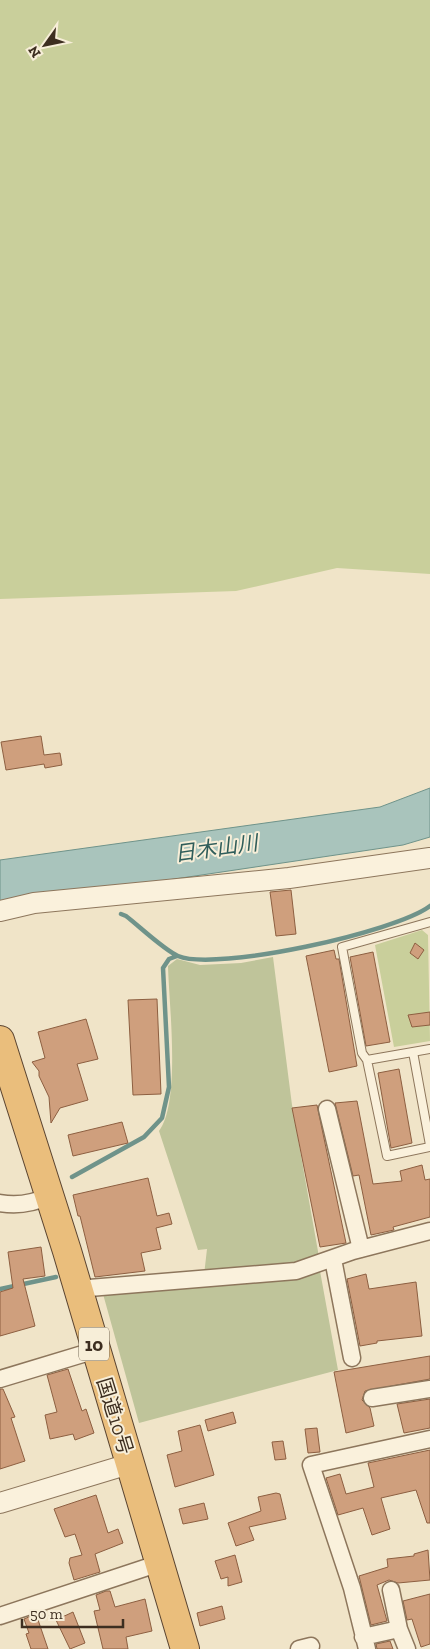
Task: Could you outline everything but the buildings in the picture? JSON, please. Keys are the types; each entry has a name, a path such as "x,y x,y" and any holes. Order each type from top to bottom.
{"highway":[{"name":"国道10号","path":"0,1040 96,1350 185,1649"}],"street":[{"path":"0,911 34,903 270,880 430,858"},
{"path":"326,1109 361,1249"},
{"path":"0,1203 22,1204 38,1201 49,1196"},
{"path":"77,1289 296,1272 361,1249 430,1230"},
{"path":"334,1259 352,1358"},
{"path":"0,1379 96,1350"},
{"path":"372,1398 430,1389"},
{"path":"399,1629 365,1643 346,1570 311,1465 430,1440"},
{"path":"0,1503 130,1464"},
{"path":"0,1616 160,1563"},
{"path":"391,1590 399,1629 407,1649"}],"lane":[{"path":"413,1052 430,1146 387,1156 367,1060 362,1053 342,947 430,922"},
{"path":"367,1060 430,1049"}],"green space":[{"path":"0,0 430,0 430,574 337,568 236,591 0,599"},
{"path":"422,930 428,935 430,1041 394,1047 375,945"},
{"path":"273,957 292,1105 319,1257 309,1263 204,1275 207,1249 198,1250 159,1131 166,1117 172,1076 168,966 177,959 200,965 241,963"},
{"path":"320,1271 338,1370 139,1423 103,1294"}],"water":[{"name":"日木山川","path":"430,788 430,837 403,845 0,905 0,860 380,807"}],"waterway":[{"path":"121,914 172,953 198,960 229,959 306,947 382,927 411,916 430,906"},
{"path":"72,1177 144,1137 162,1118 169,1087 163,968 169,959 177,956"},
{"path":"0,1289 56,1277"}]}
